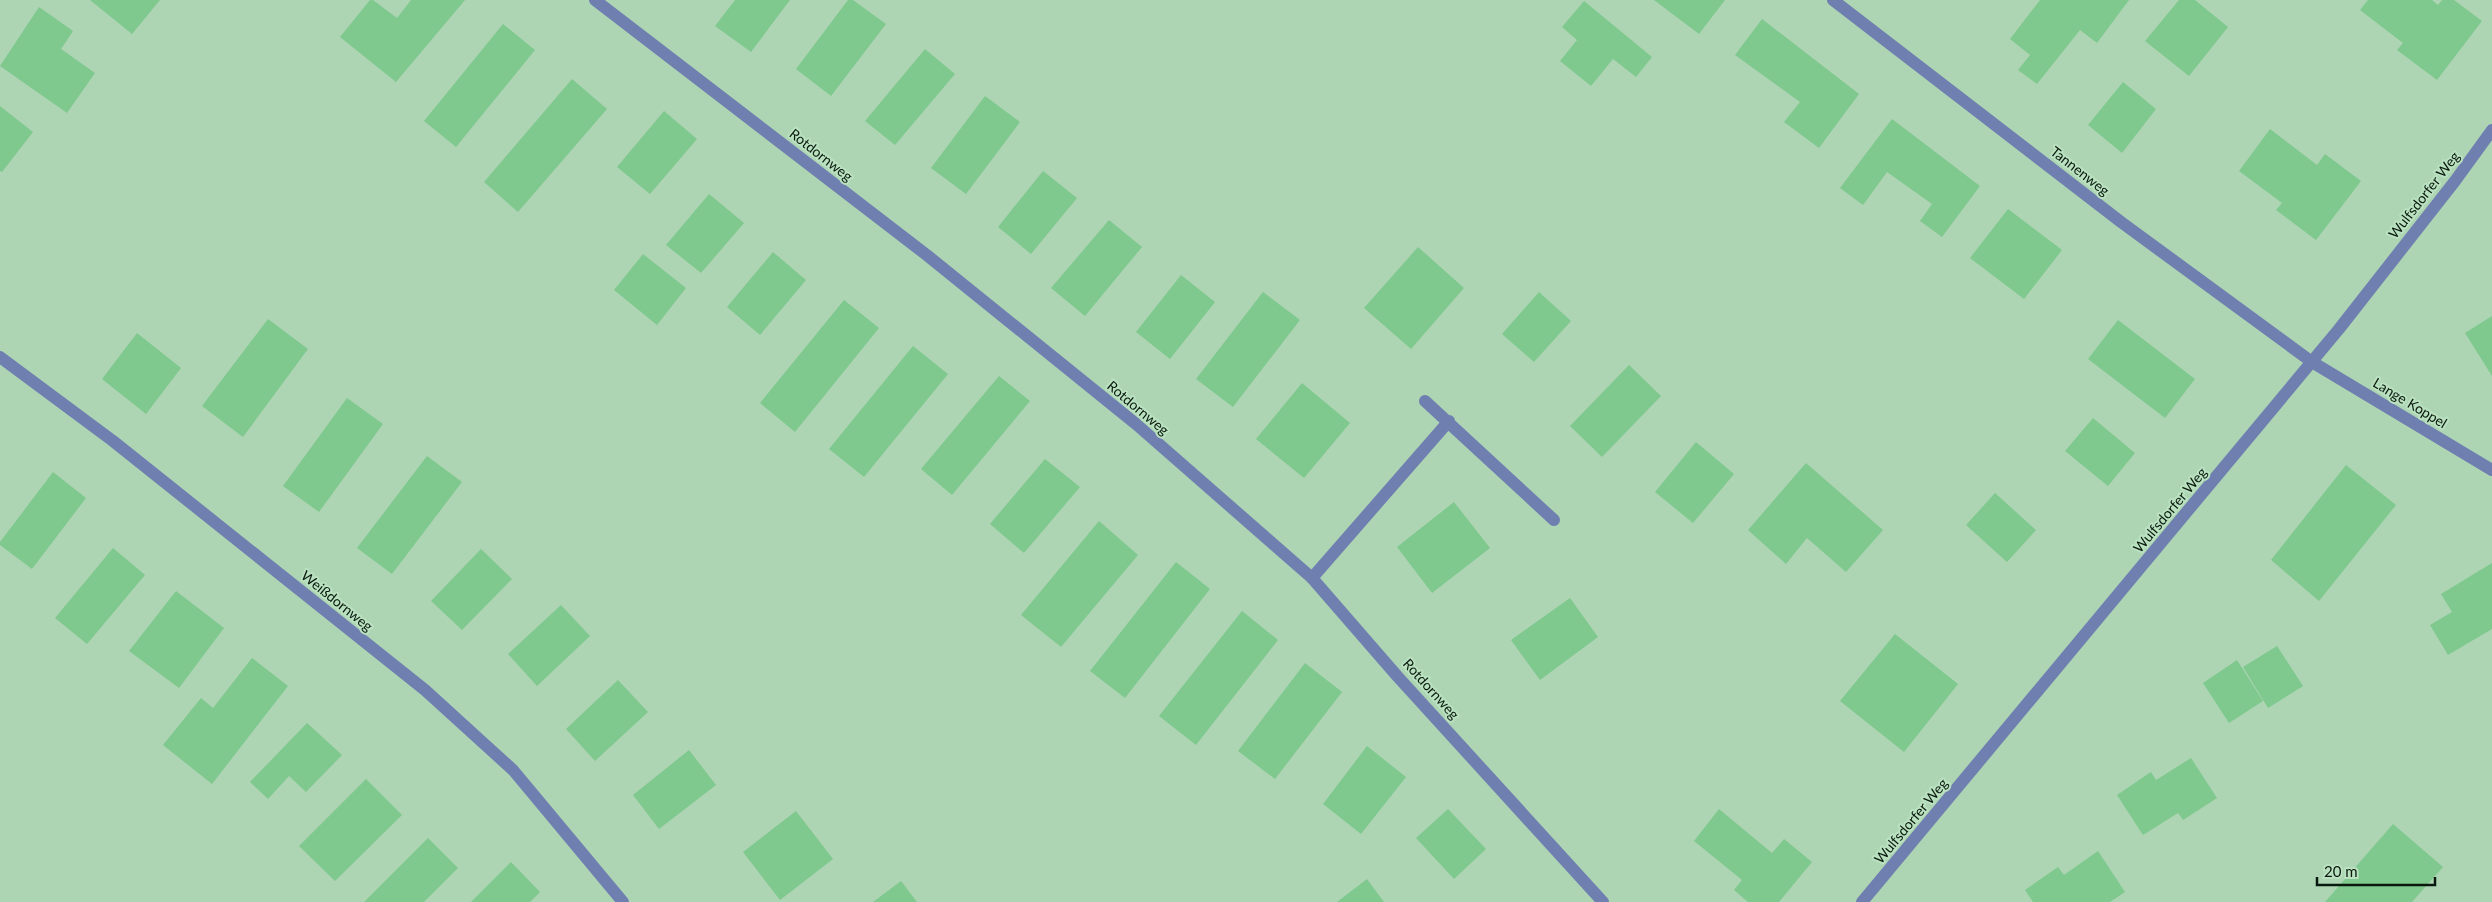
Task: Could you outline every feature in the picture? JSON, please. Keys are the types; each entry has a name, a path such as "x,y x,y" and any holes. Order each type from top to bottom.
{"street":[{"name":"Rotdornweg","path":"595,0 951,275 1136,424 1312,578 1405,684 1604,902"},
{"name":"Tannenweg","path":"1834,0 2122,222 2312,362"},
{"name":"Wulfsdorfer Weg","path":"1862,902 2312,362 2443,197 2492,130"},
{"name":"Weißdornweg","path":"0,357 113,441 425,690 513,770 623,902"},
{"name":"Lange Koppel","path":"2312,362 2492,470"},
{"path":"1426,401 1554,520"},
{"path":"1312,578 1448,421"}],"building":[{"path":"90,0 160,0 132,34"},
{"path":"370,0 373,0 397,18 411,0 465,0 396,82 340,37"},
{"path":"735,0 790,0 751,52 715,26"},
{"path":"848,0 853,0 886,24 831,96 796,69"},
{"path":"1654,0 1725,0 1699,34"},
{"path":"2040,0 2129,0 2097,43 2080,30 2037,84 2018,70 2030,55 2010,39"},
{"path":"2179,0 2195,0 2228,27 2189,76 2145,41"},
{"path":"2368,0 2432,0 2438,5 2442,0 2454,0 2482,21 2437,80 2397,50 2403,43 2360,10"},
{"path":"1584,1 1652,57 1636,77 1613,59 1591,86 1560,61 1577,40 1562,27"},
{"path":"39,7 73,31 61,49 95,73 67,113 0,66"},
{"path":"1762,19 1859,94 1819,148 1784,122 1800,102 1735,55"},
{"path":"503,24 535,50 456,147 424,121"},
{"path":"925,49 955,74 895,145 865,121"},
{"path":"572,79 607,109 518,212 484,182"},
{"path":"2123,82 2156,109 2122,153 2088,125"},
{"path":"985,96 1020,122 966,194 931,168"},
{"path":"0,106 33,132 2,172 0,171"},
{"path":"664,111 697,139 650,194 617,167"},
{"path":"1892,119 1980,186 1942,237 1920,221 1932,204 1887,172 1863,205 1840,188"},
{"path":"2270,129 2317,165 2325,154 2361,181 2316,240 2276,210 2282,203 2239,171"},
{"path":"1043,171 1077,198 1031,254 998,227"},
{"path":"709,194 744,223 701,273 666,245"},
{"path":"2008,209 2062,250 2024,299 1970,258"},
{"path":"1109,220 1142,247 1085,316 1051,288"},
{"path":"1418,247 1464,288 1411,349 1364,308"},
{"path":"773,252 806,280 760,335 727,307"},
{"path":"643,254 686,288 657,325 614,290"},
{"path":"1181,275 1215,302 1170,359 1136,332"},
{"path":"1263,292 1300,320 1233,407 1196,379"},
{"path":"1539,292 1571,321 1534,362 1502,334"},
{"path":"844,300 879,328 795,432 760,403"},
{"path":"2492,316 2492,376 2465,333"},
{"path":"268,319 308,349 243,437 202,406"},
{"path":"2118,320 2195,379 2165,418 2088,359"},
{"path":"137,333 181,368 146,414 102,379"},
{"path":"913,346 948,374 864,477 829,449"},
{"path":"1629,365 1661,396 1602,457 1570,426"},
{"path":"999,376 1030,401 952,495 921,469"},
{"path":"1302,383 1350,423 1304,478 1256,439"},
{"path":"347,398 383,424 319,512 283,486"},
{"path":"2093,418 2135,453 2108,486 2065,451"},
{"path":"1696,442 1734,474 1693,523 1655,492"},
{"path":"427,456 462,482 392,574 357,548"},
{"path":"1045,459 1080,487 1024,553 990,524"},
{"path":"1806,463 1883,530 1846,572 1807,538 1786,564 1748,530"},
{"path":"2346,465 2396,505 2319,601 2271,560"},
{"path":"53,472 86,498 32,569 0,545 0,542"},
{"path":"1995,493 2036,530 2007,562 1966,525"},
{"path":"1454,502 1490,548 1432,593 1397,547"},
{"path":"1099,521 1138,555 1061,647 1021,615"},
{"path":"113,548 145,575 87,644 55,618"},
{"path":"481,549 512,579 462,630 431,601"},
{"path":"1176,562 1210,589 1125,698 1090,671"},
{"path":"2492,563 2492,629 2448,655 2430,625 2452,612 2441,594"},
{"path":"176,591 224,628 179,688 129,651"},
{"path":"1570,598 1598,637 1540,680 1511,640"},
{"path":"561,605 590,636 537,686 508,654"},
{"path":"1242,611 1278,640 1196,745 1159,716"},
{"path":"1895,634 1958,684 1904,752 1840,701"},
{"path":"2277,646 2303,686 2268,708 2243,667"},
{"path":"252,658 288,686 212,784 163,745 201,698 213,708"},
{"path":"2237,660 2263,701 2229,723 2203,683"},
{"path":"1305,663 1342,692 1275,779 1238,751"},
{"path":"618,680 648,712 595,761 566,729"},
{"path":"307,723 342,755 306,792 289,776 268,799 250,782"},
{"path":"1367,746 1406,777 1361,834 1323,804"},
{"path":"689,750 716,785 659,829 633,795"},
{"path":"2191,758 2217,798 2183,820 2178,813 2143,835 2117,795 2151,772 2156,780"},
{"path":"366,779 402,815 335,881 299,846"},
{"path":"1448,809 1486,849 1454,879 1416,838"},
{"path":"1719,809 1772,853 1784,839 1812,862 1779,902 1748,902 1734,890 1742,880 1694,841"},
{"path":"796,811 833,859 780,900 743,852"},
{"path":"2393,824 2443,867 2412,902 2325,902"},
{"path":"428,838 458,868 424,902 364,902"},
{"path":"2098,851 2125,892 2110,902 2033,902 2025,890 2058,867 2064,875"},
{"path":"511,862 540,892 530,902 471,902"},
{"path":"1367,879 1384,902 1337,902"},
{"path":"901,881 917,902 873,902"}]}
